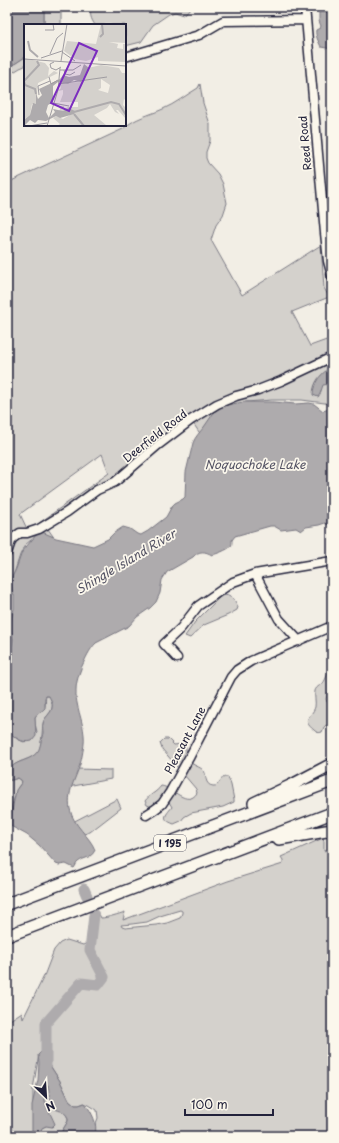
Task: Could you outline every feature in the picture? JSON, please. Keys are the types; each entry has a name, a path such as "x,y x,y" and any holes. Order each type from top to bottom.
{"highway":[{"path":"196,833 332,764"},
{"name":"I 195","path":"7,904 332,780"},
{"name":"I 195","path":"7,936 332,813"},
{"path":"247,845 306,833 332,830"}],"street":[{"name":"Reed Road","path":"305,7 324,228 328,261 332,276"},
{"path":"126,57 199,35 223,21 306,20"},
{"name":"Deerfield Road","path":"7,553 12,539 20,533 27,533 38,529 67,512 97,490 115,482 148,452 191,420 217,404 281,381 332,357"},
{"path":"177,658 164,644 181,628 198,606 233,582 255,574 332,561"},
{"path":"255,574 279,619 299,641 332,626"},
{"name":"Pleasant Lane","path":"146,815 162,804 166,798 190,756 231,677 237,670 256,659 299,641"}],"shaded area":[{"path":"44,7 63,7 61,12 61,24 44,24"},
{"path":"92,7 191,7 184,15 175,12 169,14 153,25 141,42 126,46 126,24 94,24 92,21"},
{"path":"24,58 24,66 7,76 7,67"},
{"path":"200,84 203,103 210,124 210,141 206,152 206,158 208,163 218,174 223,184 227,203 223,215 216,225 211,240 242,295 321,245 324,288 329,297 292,312 310,346 332,338 332,366 326,371 332,377 332,404 302,400 246,402 203,438 193,423 48,529 55,539 31,540 25,545 20,555 7,595 7,183 123,129 137,119 167,107 198,88","holes":["102,454 109,473 28,531 20,514"]},
{"path":"223,594 228,595 236,602 238,607 237,610 204,625 190,638 185,636 195,622"},
{"path":"331,661 332,688 328,692 326,699 327,702 332,704 332,728 326,725 322,732 318,732 310,726 307,721 315,707 316,689 325,680 329,662"},
{"path":"46,696 49,696 52,706 43,722 39,750 30,758 12,767 7,776 7,730 17,739 24,742 37,732 35,717 43,710"},
{"path":"164,739 168,739 174,745 185,745 187,757 192,764 204,771 208,784 216,786 223,778 228,777 234,802 223,807 191,813 184,817 181,821 174,824 166,819 166,815 172,807 169,802 152,806 147,805 145,801 161,786 166,787 184,798 193,797 197,793 196,789 162,749 160,743"},
{"path":"77,769 111,770 111,779 68,787"},
{"path":"7,778 12,780 18,778 22,782 18,787 12,805 11,816 7,822"},
{"path":"117,799 121,808 90,832 84,834 67,825"},
{"path":"323,838 324,851 332,848 332,1136 91,1136 98,1118 97,1110 84,1103 75,1105 69,1100 51,1067 46,1053 39,1054 33,1089 36,1136 7,1136 7,1022 22,1012 23,1019 44,976 54,950 60,943 67,940 83,945 89,942 92,921 95,914 99,914 101,918 110,917 125,912 123,920 228,881 283,864 281,857","holes":["180,910 182,911 180,918 167,923 125,928 121,925 147,922 160,916"]},
{"path":"47,1082 68,1118 68,1121 59,1136 41,1136 40,1133 41,1128 46,1126 50,1114 45,1102 44,1094"}],"water":[{"path":"7,7 44,7 44,24 24,24 24,58 8,67"},
{"path":"319,7 332,7 332,49 321,47 317,37 316,30 321,26 319,21"},
{"path":"332,367 332,381 330,384 323,385 318,397 313,395 314,386 318,378"},
{"name":"Noquochoke Lake","path":"245,402 295,404 309,403 314,404 323,411 332,408 332,527 325,523 306,527 301,531 296,528 281,530 274,526 270,526 235,536 232,540 231,546 219,553 212,555 200,552 167,572 162,580 160,593 156,602 150,608 137,617 129,626 96,643 82,666 77,684 76,696 84,740 80,763 71,788 69,802 74,821 93,845 95,850 89,856 77,862 74,868 66,864 56,864 39,845 27,835 7,824 11,816 16,790 22,782 18,778 9,780 7,778 9,772 11,767 15,764 30,758 38,751 43,733 44,722 52,706 49,696 46,696 45,708 35,717 36,736 32,741 21,741 7,730 7,652 12,645 13,639 9,625 14,609 14,595 11,583 22,552 37,534 42,532 56,538 93,546 108,539 123,527 141,535 148,531 166,517 175,503 185,497 186,472 193,443 215,411 225,406"},
{"path":"42,1051 46,1052 51,1067 69,1100 75,1105 85,1103 90,1111 94,1118 96,1127 95,1136 59,1136 68,1121 68,1118 65,1113 55,1109 51,1105 48,1085 44,1087 44,1097 55,1124 52,1127 46,1126 42,1128 40,1133 41,1136 32,1136 32,1105 38,1080 38,1055"}],"waterway":[{"name":"Shingle Island River","path":"84,889 87,896"},
{"name":"Shingle Island River","path":"46,1066 46,1023 81,983 98,985 104,977 90,950 94,915"}]}
